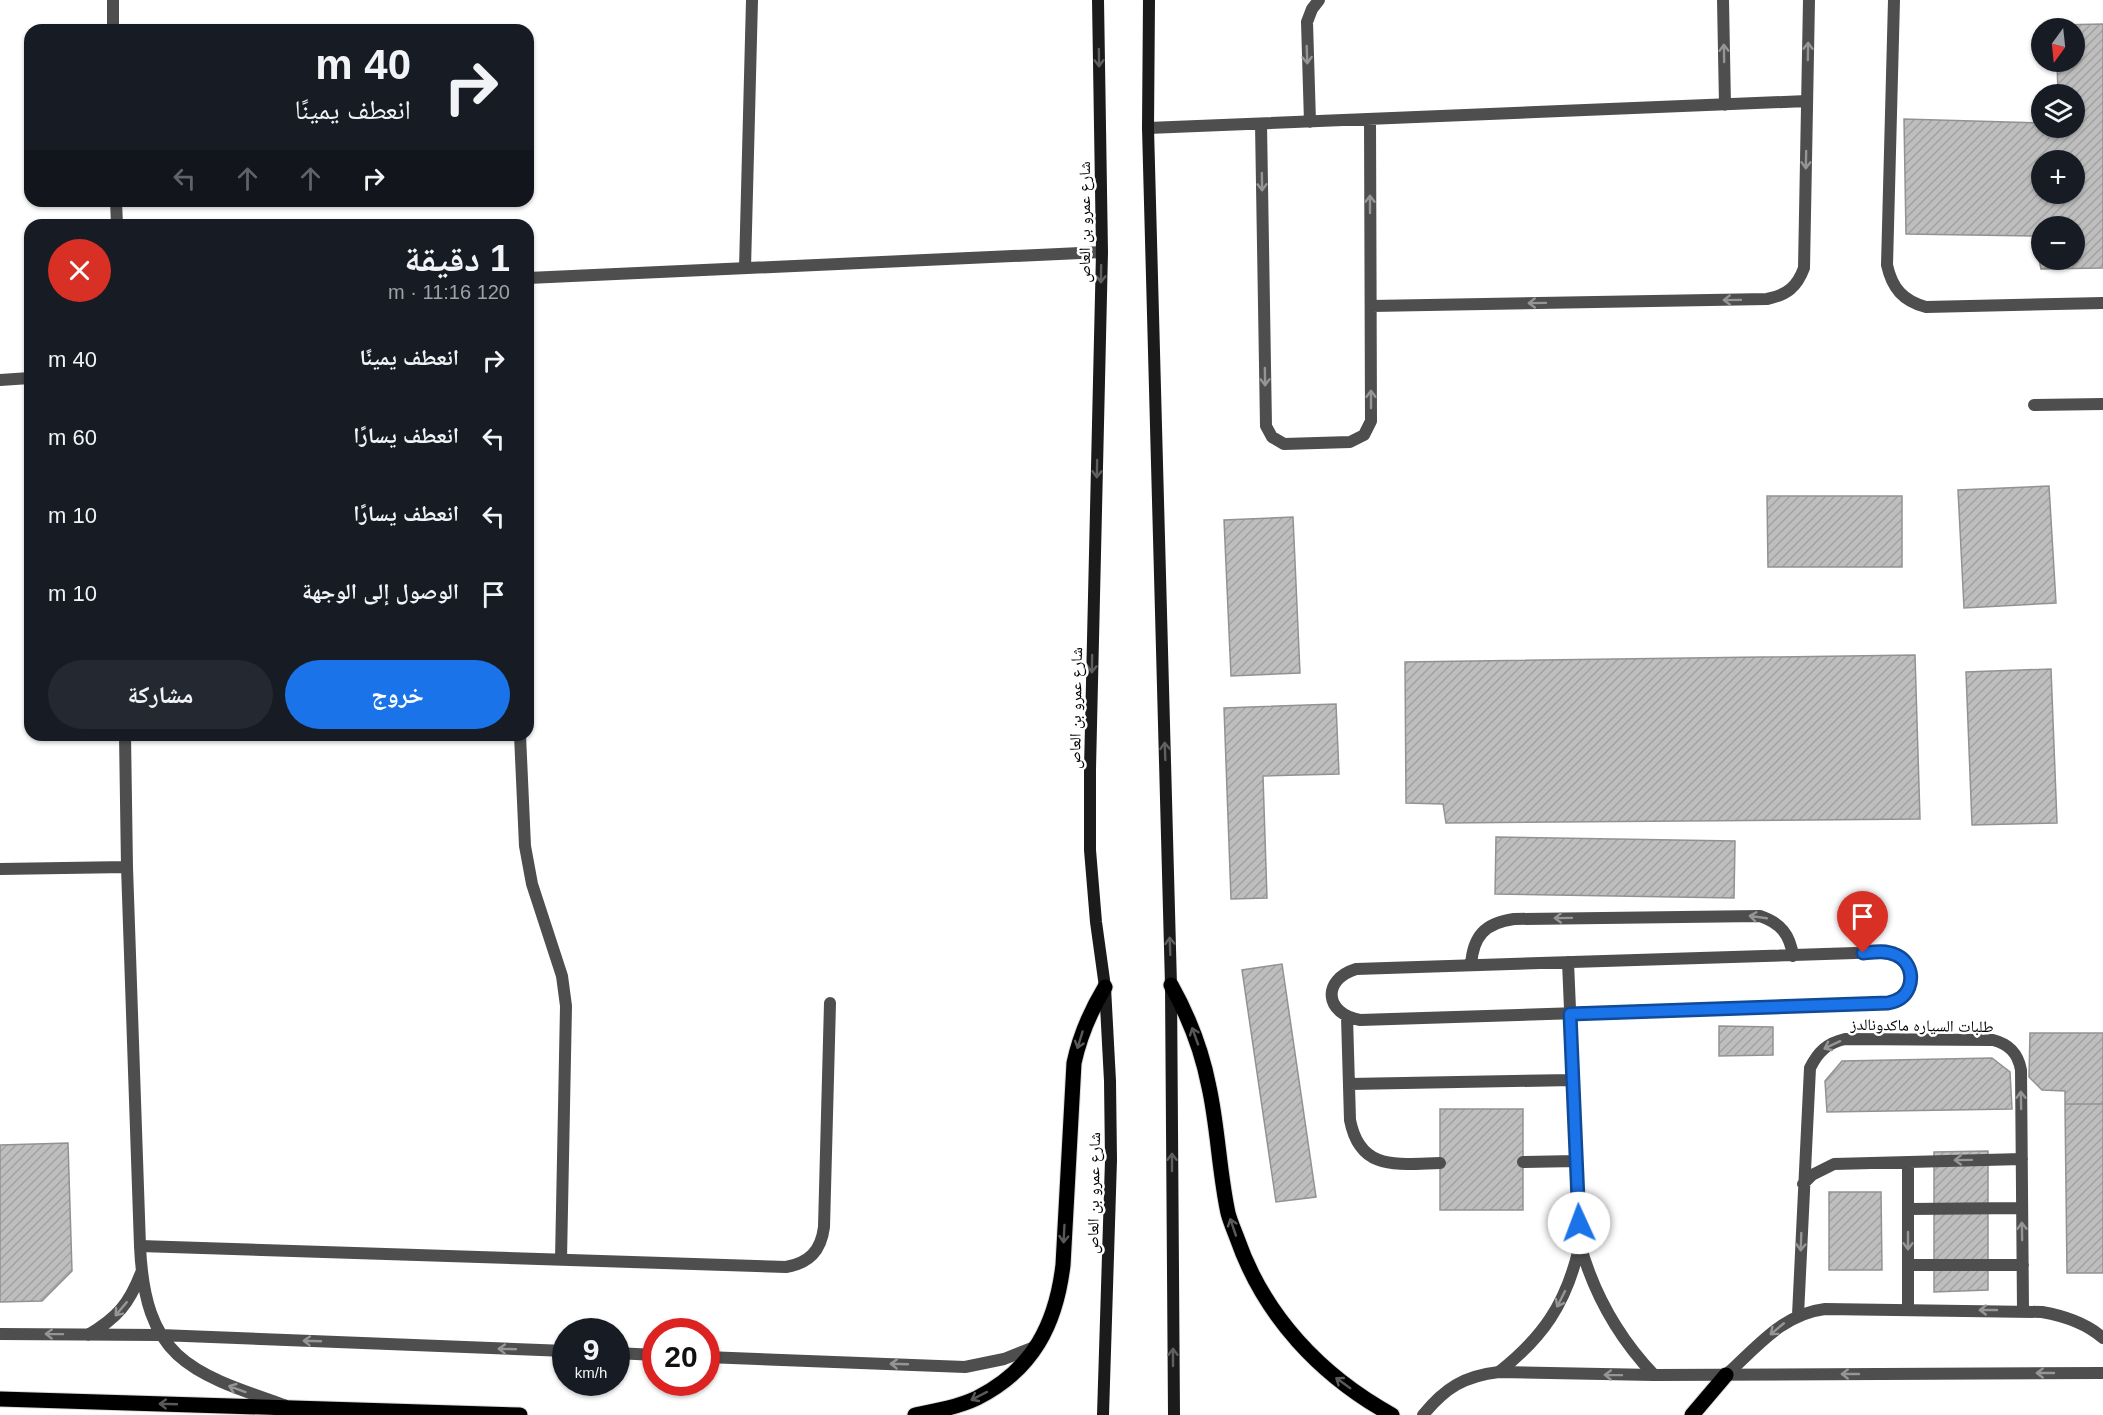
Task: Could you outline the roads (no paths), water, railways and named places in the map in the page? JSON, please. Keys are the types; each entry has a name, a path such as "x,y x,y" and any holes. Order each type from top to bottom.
{"main road":[{"name":"شارع عمرو بن العاص","path":"1098,0 1102,252 1090,850 1096,922 1105,987 1110,1081 1111,1160 1103,1415"},
{"path":"1149,0 1148,128 1171,985 1174,1415"},
{"path":"1171,985 1184,1009 1203,1061 1210,1088 1228,1214 1245,1259 1267,1301 1290,1334 1330,1374 1369,1402 1392,1415"},
{"path":"915,1415 953,1407 998,1386 1018,1370 1038,1345 1051,1320 1060,1293 1074,1064 1080,1037 1105,987"},
{"path":"1692,1415 1726,1375"},
{"path":"0,1399 520,1415"}],"street":[{"path":"113,0 113,24"},
{"path":"745,268 752,0"},
{"path":"1310,122 1307,22 1312,9 1319,0"},
{"path":"1723,0 1725,105"},
{"path":"1371,306 1767,299 1780,297 1791,290 1804,268 1809,0"},
{"path":"1894,0 1887,265 1896,288 1903,297 1926,307 2103,303"},
{"path":"1148,128 1807,101"},
{"path":"1261,124 1266,426 1272,437 1284,444 1350,442 1364,435 1371,421 1370,119"},
{"path":"534,279 1102,252"},
{"path":"0,380 24,378"},
{"path":"2034,405 2103,404"},
{"path":"125,741 127,867 141,1272 144,1293 150,1314 160,1335 178,1356 201,1373 231,1387 292,1408"},
{"path":"520,741 525,846 535,893 562,976 566,1006 561,1260"},
{"path":"0,869 127,867"},
{"path":"1471,965 1472,951 1477,938 1487,928 1500,921 1514,919 1761,916 1774,921 1784,930 1791,942 1793,956"},
{"path":"1886,952 1898,955 1908,965 1912,976 1909,989 1900,999 1888,1003 1570,1014 1360,1020 1347,1017 1336,1009 1332,996 1334,983 1343,974 1356,969 1793,956 1886,952"},
{"path":"1568,962 1580,1244 1586,1268 1608,1315 1637,1357 1654,1375"},
{"path":"140,1246 786,1267 809,1259 822,1240 824,1227 830,1003"},
{"path":"1347,1017 1350,1120 1359,1146 1369,1156 1382,1162 1440,1163"},
{"name":"طلبات السياره ماكدونالدز","path":"1798,1315 1810,1068 1824,1048 1845,1039 1993,1040 2009,1047 2015,1053 2021,1070 2023,1310"},
{"path":"1349,1084 1573,1080"},
{"path":"1803,1184 1817,1172 1834,1164 2022,1159"},
{"path":"1523,1162 1576,1161"},
{"path":"1908,1162 1908,1309"},
{"path":"1908,1209 2022,1208"},
{"path":"1499,1372 1520,1356 1538,1337 1552,1316 1565,1293 1580,1244"},
{"path":"1908,1265 2023,1265"},
{"path":"88,1335 106,1324 122,1310 134,1292 141,1272"},
{"path":"1726,1375 1779,1327 1798,1315 1825,1310 2023,1310 2061,1316 2079,1322 2103,1338"},
{"path":"0,1334 160,1335 552,1350"},
{"path":"720,1358 965,1367 1004,1359 1038,1345"},
{"path":"1423,1415 1436,1400 1464,1380 1481,1374 1499,1372 1654,1375 2103,1373"}]}
